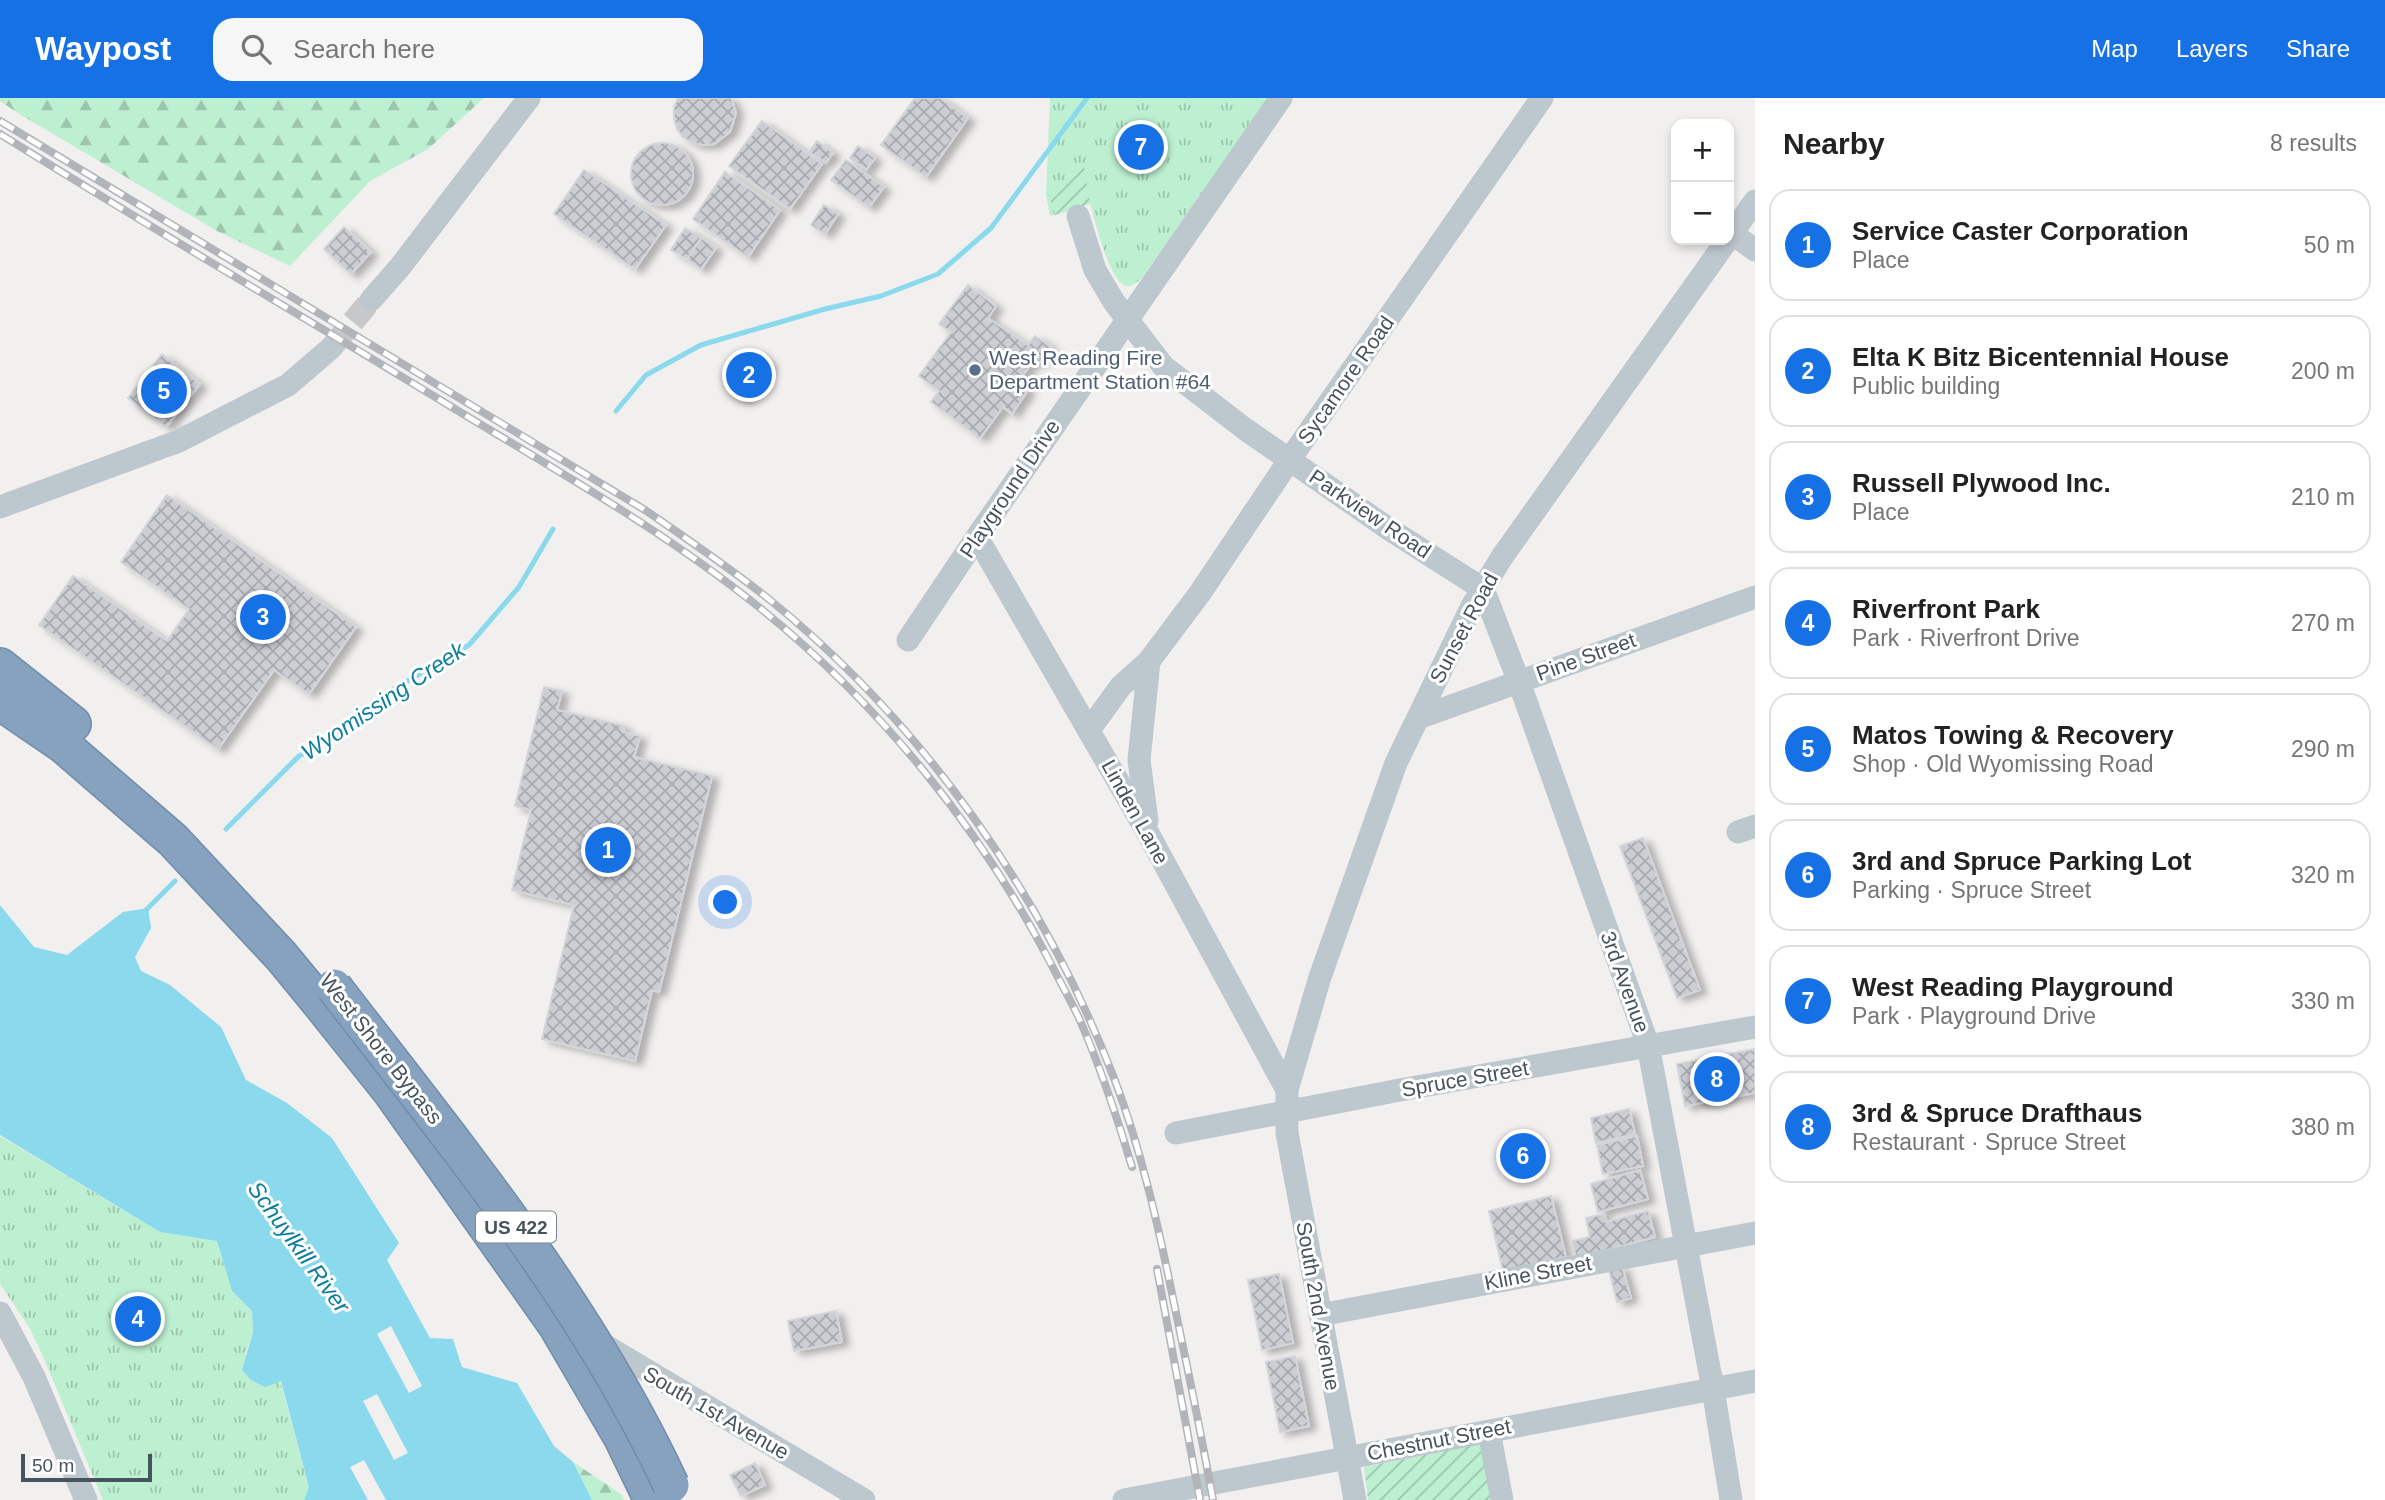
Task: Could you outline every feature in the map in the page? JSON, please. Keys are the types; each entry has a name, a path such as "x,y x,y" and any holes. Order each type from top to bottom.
{"highway":[{"name":"West Shore Bypass","path":"0,666 172,807 244,884 327,994 496,1198 576,1313 643,1426 662,1495"},
{"name":"West Shore Bypass","path":"0,702 63,745 173,840 327,994"}],"street":[{"path":"371,300 400,267 529,98"},
{"name":"Playground Drive","path":"908,640 1281,98"},
{"name":"Sycamore Road","path":"1090,730 1121,686 1149,661 1200,593 1290,459 1542,98"},
{"name":"Sunset Road","path":"1734,232 1755,201"},
{"name":"Parkview Road","path":"1078,216 1095,270 1127,319 1163,366 1245,429 1389,529 1483,589"},
{"path":"1734,235 1755,250"},
{"name":"Sunset Road","path":"1287,1100 1320,977 1396,763 1472,606 1518,535 1725,245"},
{"path":"0,507 179,441 288,385 331,348"},
{"name":"Linden Lane","path":"977,537 1149,835 1287,1100"},
{"name":"3rd Avenue","path":"1483,589 1648,1045 1713,1389 1731,1500"},
{"name":"Pine Street","path":"1418,718 1755,597"},
{"path":"1149,661 1139,760 1149,835"},
{"name":"Spruce Street","path":"1176,1133 1287,1100 1755,1027"},
{"name":"South 2nd Avenue","path":"1287,1100 1287,1133 1355,1500"},
{"name":"Kline Street","path":"1320,1315 1755,1233"},
{"path":"0,1313 34,1377 86,1500"},
{"name":"South 1st Avenue","path":"570,1324 625,1360 864,1500"},
{"name":"Chestnut Street","path":"1124,1500 1755,1381"},
{"path":"1489,1431 1502,1500"}],"green space":[{"path":"0,98 484,98 428,149 370,181 290,266 217,231 21,115 0,101"},
{"path":"1050,98 1269,98 1141,279 1126,286 1120,282 1108,262 1090,204 1050,216 1046,195"},
{"path":"1084,166 1090,204 1055,215 1051,201"},
{"path":"0,1136 160,1232 217,1241 232,1291 252,1311 253,1332 245,1356 280,1380 309,1487 304,1500 103,1500 42,1354 29,1327 0,1284"},
{"path":"1480,1444 1491,1500 1368,1500 1364,1467"},
{"path":"573,1462 621,1494 624,1500 592,1500"}],"water":[{"name":"Schuylkill River","path":"0,905 34,947 67,955 123,912 148,908 151,928 135,957 141,971 170,985 221,1027 246,1080 287,1103 332,1138 399,1243 387,1260 430,1338 453,1339 462,1367 517,1383 554,1446 573,1462 592,1500 386,1500 364,1460 350,1467 368,1500 304,1500 309,1487 281,1381 265,1387 251,1380 242,1370 253,1332 252,1311 232,1291 217,1241 160,1232 0,1135","holes":["391,1326 422,1386 409,1393 377,1334","377,1394 408,1453 394,1460 363,1401"]}],"building":[{"path":"678,98 731,98 736,113 730,132 714,144 693,143 683,137 674,118 674,107"},
{"path":"915,98 940,98 968,118 926,177 881,145"},
{"path":"762,121 822,164 790,209 729,166"},
{"path":"817,141 833,153 826,163 809,152"},
{"path":"662,143 674,145 684,152 691,162 691,186 684,196 674,203 662,205 650,203 640,196 633,186 631,174 633,162 640,152 650,145"},
{"path":"858,146 875,158 866,170 850,158"},
{"path":"846,160 884,187 869,207 831,180"},
{"path":"584,170 666,225 635,269 554,214"},
{"path":"725,172 780,210 748,257 693,219"},
{"path":"824,205 838,214 825,234 811,225"},
{"path":"344,227 371,252 351,274 324,249"},
{"path":"685,228 701,238 687,259 671,250"},
{"path":"701,238 716,248 701,269 687,259"},
{"path":"968,285 996,306 988,318 1028,345 1035,336 1051,347 1039,363 1034,360 1018,382 1028,390 1012,414 1003,407 980,438 931,402 939,391 919,376 951,332 939,324"},
{"path":"754,352 770,364 743,399 727,386"},
{"path":"162,354 200,384 166,427 128,398"},
{"path":"167,495 356,627 309,694 274,670 218,749 39,625 73,576 167,641 189,609 121,562"},
{"path":"544,687 562,691 557,710 624,726 623,732 640,736 634,757 712,776 659,992 652,990 635,1061 542,1039 574,905 512,890 531,810 515,806"},
{"path":"1643,838 1700,990 1677,998 1620,846"},
{"path":"1755,1049 1755,1093 1685,1106 1677,1064"},
{"path":"1629,1109 1635,1134 1596,1143 1591,1118"},
{"path":"1637,1136 1643,1166 1603,1174 1597,1145"},
{"path":"1640,1170 1648,1199 1598,1212 1591,1184"},
{"path":"1551,1196 1566,1257 1503,1271 1489,1211"},
{"path":"1648,1211 1655,1237 1576,1258 1572,1241 1590,1237 1586,1218 1604,1214 1606,1222"},
{"path":"1622,1266 1631,1298 1617,1302 1609,1270"},
{"path":"1279,1274 1293,1343 1262,1350 1248,1280"},
{"path":"836,1311 842,1342 794,1351 788,1321"},
{"path":"1295,1356 1309,1426 1280,1432 1266,1362"},
{"path":"755,1463 765,1485 741,1496 730,1475"}],"waterway":[{"name":"Wyomissing Creek","path":"616,411 646,375 701,345 825,309 881,296 938,274 991,228 1087,98"},
{"name":"Wyomissing Creek","path":"226,829 299,756 336,736 382,696 469,645 519,587 553,529"},
{"name":"Wyomissing Creek","path":"145,911 175,881"}],"tunnel":[{"path":"331,348 371,300"}],"railway":[{"path":"0,121 645,510 770,600 826,649 879,702 928,758 1015,879 1052,943 1114,1078 1134,1136 1157,1224 1213,1500"},
{"path":"0,134 650,528 724,580 804,645 886,727 959,816 992,863 1022,912 1079,1018 1108,1092 1132,1167"},
{"path":"1157,1269 1200,1500"}],"place":[{"name":"West Reading Playground","path":"1141,147"},
{"name":"West Reading Fire Department Station #64","path":"975,370"},
{"name":"Elta K Bitz Bicentennial House","path":"749,375"},
{"name":"Matos Towing & Recovery","path":"164,391"},
{"name":"Russell Plywood Inc.","path":"263,617"},
{"name":"Service Caster Corporation","path":"608,850"},
{"name":"3rd & Spruce Drafthaus","path":"1717,1079"},
{"name":"3rd and Spruce Parking Lot","path":"1523,1156"},
{"name":"Riverfront Park","path":"138,1319"}]}
